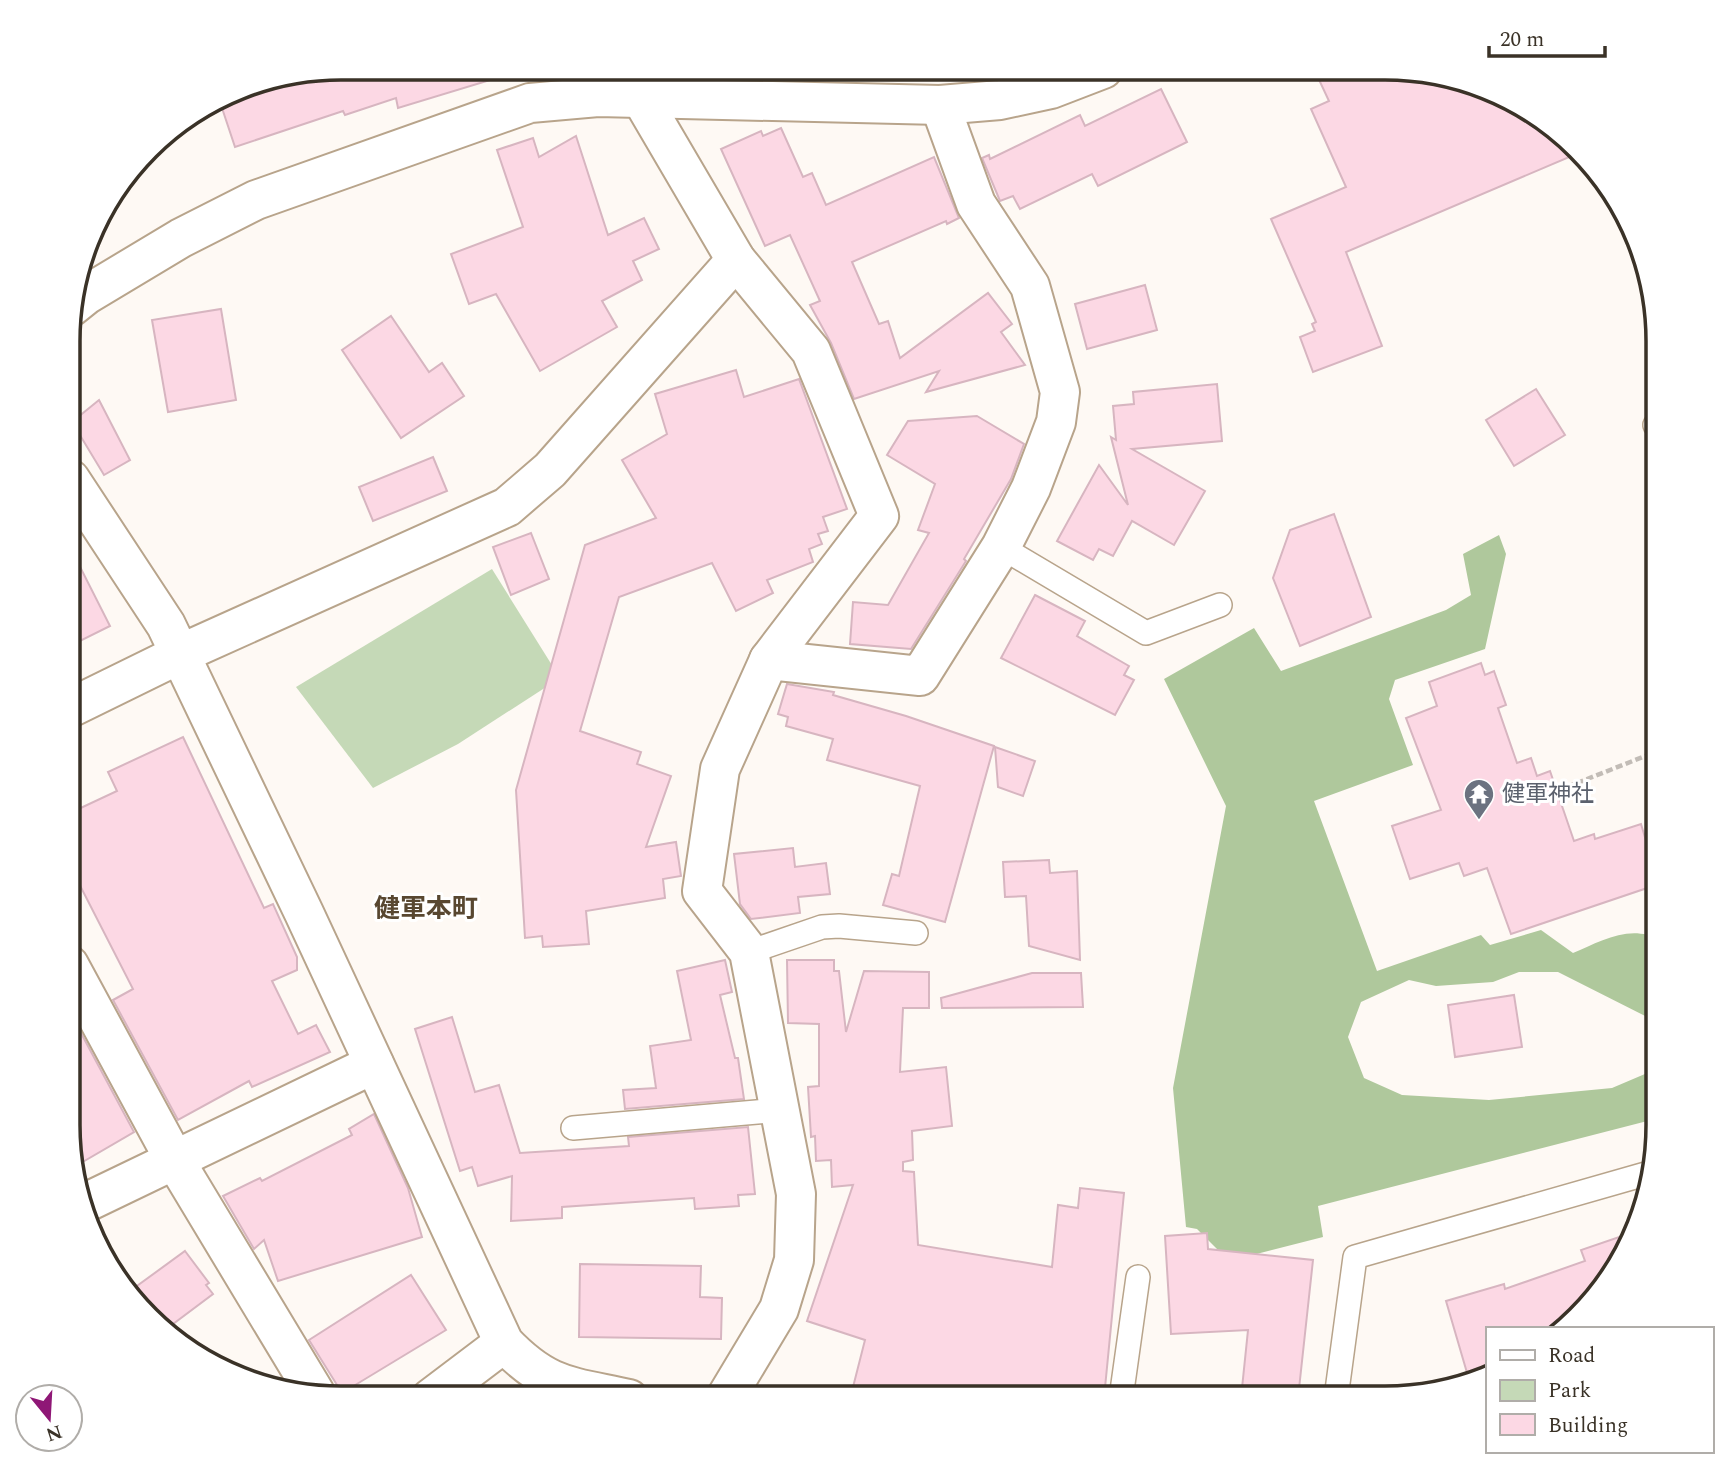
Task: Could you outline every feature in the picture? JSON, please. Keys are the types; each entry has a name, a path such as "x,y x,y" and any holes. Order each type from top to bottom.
{"street":[{"path":"85,298 180,238 256,200 587,83 640,98 940,105 1000,100 1051,89 1074,80"},
{"path":"640,98 736,260 811,351 879,516 769,660 720,769 702,891 749,952 796,1194 794,1260 779,1309 733,1386"},
{"path":"769,660 920,676 1001,547 1043,459 1056,422 1060,392 1030,286 976,204 940,105"},
{"path":"80,703 180,654 506,507 550,470 736,260"},
{"path":"80,494 166,625 504,1343 527,1367 555,1383 569,1386"},
{"path":"80,985 174,1159 309,1384"},
{"path":"91,1200 374,1064"},
{"path":"447,1386 504,1343"}],"lane":[{"path":"1001,547 1146,633 1220,605"},
{"path":"749,952 822,927 916,933"},
{"path":"573,1128 780,1110"},
{"path":"1338,1386 1355,1257 1641,1175"},
{"path":"1123,1386 1138,1278"}],"path":[{"path":"1567,787 1646,756"}],"green space":[{"path":"1499,535 1506,554 1485,649 1395,680 1389,699 1413,765 1314,801 1377,971 1481,935 1490,945 1541,930 1573,953 1615,936 1637,933 1646,935 1646,1016 1558,972 1519,972 1493,982 1436,986 1409,980 1361,1002 1348,1037 1364,1078 1402,1095 1489,1100 1612,1088 1646,1074 1646,1121 1318,1206 1323,1237 1229,1261 1197,1229 1186,1227 1173,1088 1226,806 1164,679 1254,628 1281,671 1446,610 1471,595 1463,554"},
{"path":"492,569 560,678 458,744 373,788 296,687"}],"building":[{"path":"342,80 490,80 398,108 396,98 345,115 343,111 235,147 222,109 274,89"},
{"path":"1319,80 1402,81 1453,89 1516,115 1544,134 1570,157 1346,252 1382,346 1313,372 1300,337 1315,331 1312,324 1316,322 1271,219 1346,187 1311,109 1329,101"},
{"path":"1161,89 1187,142 1098,186 1092,174 1020,209 1013,196 1000,201 982,158 989,155 990,159 1080,115 1085,126"},
{"path":"781,128 803,177 812,173 826,205 934,157 959,218 947,224 946,221 852,262 879,324 888,321 900,358 988,293 1012,324 1001,332 1025,365 926,392 939,371 854,399 831,343 810,305 820,301 790,235 765,246 721,149 761,131 763,136"},
{"path":"576,136 608,235 644,218 659,249 633,261 642,280 602,301 617,327 540,371 496,294 469,304 451,254 523,227 497,150 533,138 539,157"},
{"path":"1145,285 1157,330 1087,349 1075,304"},
{"path":"221,309 236,400 168,412 152,320"},
{"path":"391,316 429,372 442,363 464,396 401,438 342,350"},
{"path":"736,370 744,397 799,379 847,509 823,517 828,531 818,534 822,544 809,549 813,562 767,580 773,593 736,611 712,563 619,597 580,731 641,752 637,764 671,776 646,847 676,842 681,876 663,879 665,898 586,911 589,944 543,947 542,936 525,938 516,790 585,545 656,518 622,460 667,434 655,394"},
{"path":"1217,384 1222,441 1132,449 1205,491 1174,545 1132,521 1113,556 1099,549 1093,560 1057,541 1099,465 1128,505 1111,437 1116,440 1113,406 1134,404 1133,392"},
{"path":"1536,389 1565,435 1514,466 1486,420"},
{"path":"99,400 130,460 104,475 80,435 80,415"},
{"path":"977,416 1024,444 1011,479 964,559 966,561 911,649 850,644 853,602 888,605 929,533 918,530 935,484 887,455 908,421"},
{"path":"433,457 447,491 373,521 359,487"},
{"path":"1334,514 1371,617 1300,646 1273,578 1290,530"},
{"path":"531,533 549,579 511,595 493,547"},
{"path":"80,567 110,626 80,641"},
{"path":"1035,595 1085,621 1077,636 1129,666 1124,675 1134,680 1115,715 1001,658"},
{"path":"1481,663 1485,675 1494,671 1506,705 1498,708 1517,763 1531,758 1537,776 1550,771 1574,841 1594,834 1595,839 1641,824 1646,841 1646,888 1511,934 1487,868 1464,876 1459,863 1410,879 1392,826 1441,810 1406,718 1437,706 1429,682"},
{"path":"787,684 834,692 833,695 994,746 945,922 883,905 892,874 899,876 920,786 827,760 833,739 786,726 788,717 778,714"},
{"path":"183,737 264,908 273,904 297,957 297,970 272,981 298,1034 316,1025 330,1052 252,1087 249,1081 178,1120 113,1000 133,989 80,885 80,808 117,791 108,772"},
{"path":"995,747 1035,761 1023,796 998,787"},
{"path":"793,848 795,867 826,863 830,894 798,897 800,913 751,919 740,904 734,854"},
{"path":"1049,860 1050,873 1077,871 1080,960 1029,946 1026,896 1005,897 1003,862"},
{"path":"725,960 732,992 720,995 735,1058 738,1058 744,1099 625,1109 623,1090 656,1088 650,1046 691,1040 677,971"},
{"path":"787,960 834,960 834,971 839,971 846,1032 864,971 929,972 929,1008 903,1008 900,1072 946,1067 952,1126 912,1131 913,1160 903,1162 903,1171 914,1172 918,1245 1052,1267 1058,1205 1078,1208 1080,1188 1124,1193 1105,1386 853,1386 865,1340 807,1321 853,1185 832,1187 831,1160 816,1161 815,1136 811,1137 808,1087 819,1086 819,1024 788,1023"},
{"path":"1032,973 1081,973 1083,1007 942,1008 941,998"},
{"path":"1514,995 1522,1047 1455,1057 1448,1005"},
{"path":"452,1017 475,1092 499,1085 520,1153 629,1146 628,1137 748,1127 755,1194 738,1195 739,1206 695,1209 694,1198 562,1207 562,1218 511,1221 512,1176 478,1186 472,1167 460,1171 415,1029"},
{"path":"80,1031 134,1132 83,1161 80,1125"},
{"path":"374,1114 408,1188 422,1237 278,1281 264,1240 254,1249 223,1196 260,1178 262,1181 352,1135 349,1129"},
{"path":"1207,1233 1208,1249 1313,1260 1299,1386 1242,1386 1248,1330 1171,1334 1165,1236"},
{"path":"1622,1236 1593,1284 1552,1327 1486,1327 1486,1367 1467,1374 1446,1301 1504,1284 1505,1289 1585,1261 1581,1250"},
{"path":"185,1251 209,1283 206,1285 213,1294 172,1325 136,1287"},
{"path":"580,1264 701,1266 700,1297 722,1298 721,1339 579,1337"},
{"path":"411,1275 446,1330 354,1386 338,1386 309,1340"}],"place":[{"name":"健軍神社","path":"1479,821"}],"district":[{"name":"健軍本町","path":"426,909"}]}
